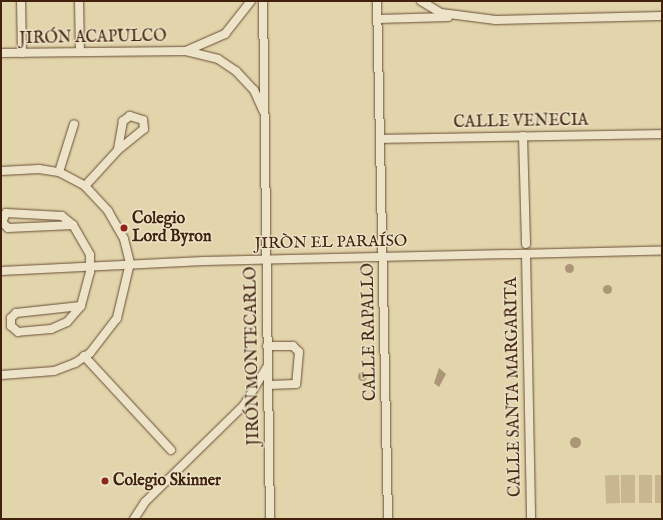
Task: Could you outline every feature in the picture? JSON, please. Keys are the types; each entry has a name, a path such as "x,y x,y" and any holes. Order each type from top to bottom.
{"street":[{"path":"21,1 22,53"},
{"path":"78,1 80,52"},
{"name":"JIRÓN ACAPULCO","path":"186,51 225,34 240,20 250,1"},
{"name":"JIRÓN MONTECARLO","path":"263,1 265,259 270,519"},
{"name":"CALLE RAPALLO","path":"377,1 388,519"},
{"path":"421,1 458,17"},
{"path":"378,19 458,17 496,20 662,16"},
{"name":"JIRÓN ACAPULCO","path":"1,53 186,51 218,59 236,71 254,90 264,112"},
{"path":"59,172 74,124"},
{"name":"CALLE VENECIA","path":"380,139 662,134"},
{"path":"523,136 526,244"},
{"path":"85,186 118,150"},
{"path":"1,171 39,168 59,172 85,186 108,211 124,239 130,263 117,318 108,334 84,356 54,370 1,374"},
{"path":"73,225 8,228 4,226 2,216 62,216 73,225 87,247 90,265 80,306 67,322 51,329 18,332 11,326 11,318 16,313 80,306"},
{"name":"JIRÒN EL PARAÍSO","path":"1,271 130,263 382,256 662,251"},
{"name":"CALLE SANTA MARGARITA","path":"526,254 531,519"},
{"path":"267,346 293,346 299,352 296,384 268,385"},
{"path":"84,356 170,450"},
{"path":"134,519 145,502 237,413 267,367"}],"shaded area":[{"path":"569,263 574,268 569,273 564,268"},
{"path":"605,285 609,285 611,289 609,293 605,293 603,291 603,287"},
{"path":"439,368 446,374 439,387 434,383"},
{"path":"362,371 367,376 362,381 357,376"},
{"path":"575,436 579,438 581,442 579,446 575,448 571,446 569,442 571,438"},
{"path":"605,475 619,475 620,503 606,503"},
{"path":"621,475 635,475 635,503 621,503"},
{"path":"639,475 652,475 652,503 639,503"},
{"path":"655,475 662,475 662,503 655,503"}],"place":[{"name":"Colegio Lord Byron","path":"124,228"},
{"name":"Colegio Skinner","path":"105,481"}]}
